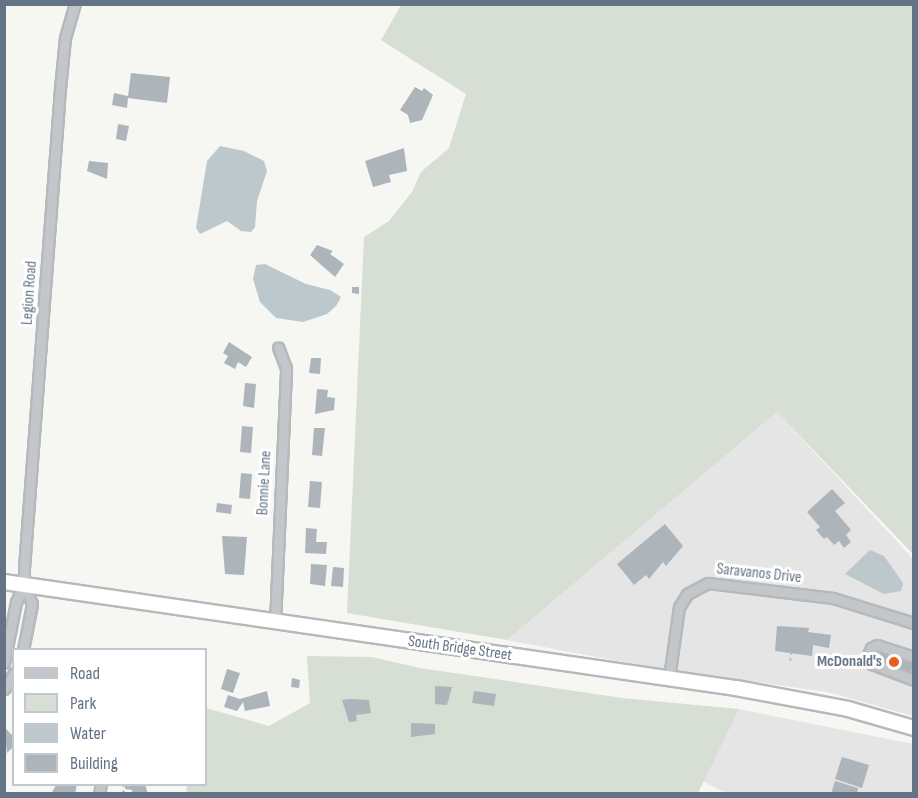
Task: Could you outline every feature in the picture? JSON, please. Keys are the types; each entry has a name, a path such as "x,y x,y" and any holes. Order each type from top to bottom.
{"highway":[{"name":"South Bridge Street","path":"4,582 669,678 827,705 911,725"}],"street":[{"name":"Legion Road","path":"24,585 59,99 65,38 75,4"},
{"name":"Bonnie Lane","path":"275,622 286,368 278,346"},
{"name":"Saravanos Drive","path":"669,678 679,608 687,594 708,583 833,598 914,623"},
{"path":"23,648 32,604 24,585"},
{"path":"4,663 16,602 24,585"},
{"path":"914,657 877,645 871,648 867,657 872,664 914,680"},
{"path":"4,689 12,676"}],"path":[{"path":"790,660 791,653"}],"shaded area":[{"path":"777,412 913,559 913,716 827,692 650,667 507,640"},
{"path":"739,709 913,744 913,793 726,793 702,781"}],"green space":[{"path":"401,5 913,5 913,554 777,412 507,640 347,613 364,237 389,221 412,192 421,172 449,148 466,94 381,40"},
{"path":"307,656 372,657 420,668 622,698 739,709 698,793 186,794 187,786 207,786 207,708 269,726 310,703"}],"water":[{"path":"220,146 244,151 264,161 267,171 257,201 255,227 251,232 241,231 227,221 200,234 196,228 207,161"},
{"path":"265,264 306,284 330,290 341,297 336,306 327,314 303,322 276,318 260,302 253,279 256,265"},
{"path":"870,550 884,556 903,583 901,591 884,594 845,574"}],"building":[{"path":"131,73 170,77 167,103 128,98 127,108 112,105 114,93 128,96"},
{"path":"415,87 422,91 424,88 433,95 422,120 410,123 408,115 400,110"},
{"path":"118,124 129,126 126,141 116,139"},
{"path":"404,148 407,171 389,175 391,182 373,187 365,161"},
{"path":"89,161 108,163 107,179 87,171"},
{"path":"317,245 333,251 330,254 344,264 335,277 310,255"},
{"path":"352,287 359,287 359,294 352,293"},
{"path":"229,342 252,357 246,367 238,362 235,369 224,363 228,356 223,353"},
{"path":"311,358 321,358 320,374 309,373"},
{"path":"245,383 256,384 254,408 243,406"},
{"path":"317,389 328,390 327,397 335,398 334,410 315,414"},
{"path":"242,426 253,427 251,453 240,452"},
{"path":"314,428 325,428 322,456 312,455"},
{"path":"241,473 252,474 250,499 239,498"},
{"path":"310,481 322,482 320,508 308,507"},
{"path":"832,489 845,503 835,511 851,530 846,535 851,542 844,548 839,541 834,545 827,537 824,539 816,530 820,527 807,512"},
{"path":"217,503 232,505 231,514 216,512"},
{"path":"665,524 683,546 666,566 663,562 649,579 646,575 634,585 617,564"},
{"path":"306,528 317,529 316,542 327,542 326,554 305,553"},
{"path":"222,536 247,537 244,575 225,574"},
{"path":"311,564 327,565 325,586 310,584"},
{"path":"333,567 344,568 343,587 331,586"},
{"path":"777,626 809,628 808,632 831,635 829,648 813,645 812,656 775,651"},
{"path":"881,652 914,662 911,673 877,664"},
{"path":"227,669 240,673 233,693 221,689"},
{"path":"292,678 300,680 299,688 291,687"},
{"path":"435,686 452,687 447,705 435,704"},
{"path":"267,691 270,706 245,711 243,702 237,711 224,707 228,695 240,699"},
{"path":"474,691 496,694 494,706 472,703"},
{"path":"342,700 369,700 371,713 356,715 357,721 349,722"},
{"path":"411,723 435,724 435,734 411,737"},
{"path":"4,727 12,735 12,748 7,753"},
{"path":"842,757 869,765 862,788 835,779"},
{"path":"835,781 858,788 857,794 831,794"},
{"path":"55,786 77,786 75,794 51,794"},
{"path":"125,786 146,786 148,794 132,794 132,790 125,789"}],"place":[{"name":"McDonald's","path":"894,662"}]}
